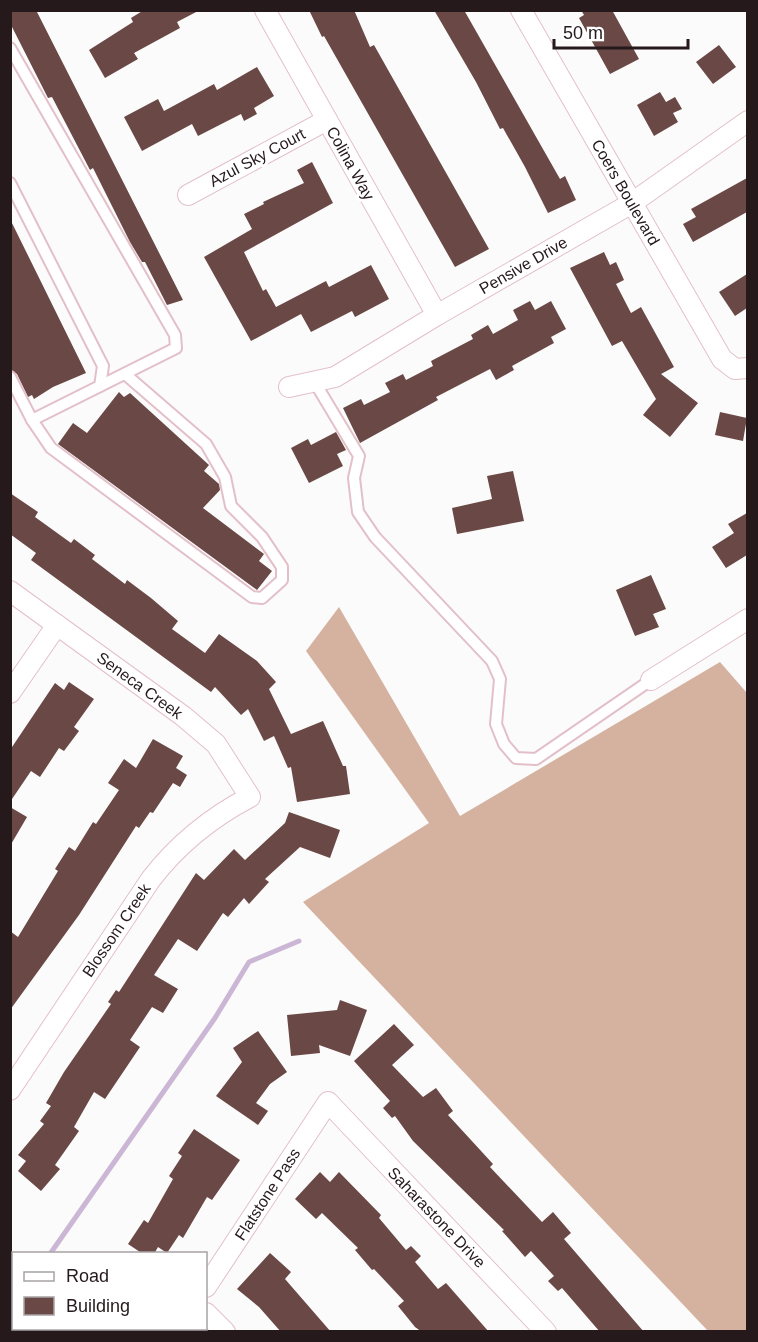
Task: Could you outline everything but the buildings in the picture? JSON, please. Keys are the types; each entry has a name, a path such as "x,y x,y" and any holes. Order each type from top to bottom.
{"street":[{"name":"Colina Way","path":"265,10 437,315"},
{"name":"Coers Boulevard","path":"521,10 722,359 741,368"},
{"name":"Azul Sky Court","path":"188,195 327,120"},
{"name":"Pensive Drive","path":"289,387 335,377 632,202 747,122"},
{"name":"Seneca Creek","path":"10,591 183,716 216,744 250,797"},
{"path":"651,680 747,619"},
{"path":"10,693 57,625"},
{"name":"Blossom Creek","path":"10,1090 151,879 169,856 193,833 250,797"},
{"name":"Flatstone Pass","path":"207,1285 328,1102"},
{"name":"Saharastone Drive","path":"328,1102 546,1332"},
{"path":"207,1314 225,1332"}],"lane":[{"path":"10,48 176,335 176,348 32,420"},
{"path":"10,183 103,366 100,386"},
{"path":"10,377 32,420 51,448 252,597 262,598 282,580 282,567 262,537 231,506 225,477 206,444 125,374"},
{"path":"314,381 359,456 354,478 358,512 375,537 492,661 500,679 496,724 504,744 516,758 536,759 651,680"}],"shaded area":[{"path":"339,607 460,816 720,662 747,693 747,1331 708,1331 303,902 429,823 306,651"}],"waterway":[{"path":"51,1252 215,1018 249,962 299,941"}]}
